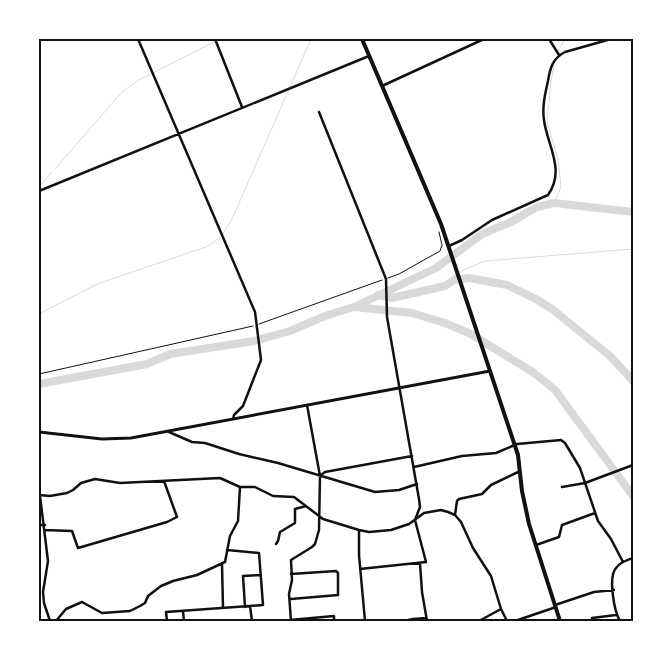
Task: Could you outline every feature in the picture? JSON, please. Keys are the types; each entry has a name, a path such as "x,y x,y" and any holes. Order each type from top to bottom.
{"main road":[{"path":"362,39 435,208 449,247 515,446 524,507 560,621"}],"street":[{"path":"138,39 255,312 261,360 243,406 234,415 233,419"},
{"path":"215,39 242,107"},
{"path":"382,86 484,39"},
{"path":"549,39 559,55"},
{"path":"449,247 499,216 548,194 553,188 556,170 545,130 543,109 552,65 559,55 611,39"},
{"path":"39,191 369,56"},
{"path":"319,112 386,279 388,319 420,507 415,520 426,562 360,568"},
{"path":"39,432 116,439 490,371"},
{"path":"307,405 320,476 320,517 315,544 291,560 290,621 334,616 334,621"},
{"path":"168,431 175,436 192,442 205,443 375,492 399,490 417,484"},
{"path":"414,467 462,456 496,453 517,444 561,440 580,468 598,521 611,539 622,562"},
{"path":"320,476 325,472 412,456"},
{"path":"562,486 586,482 633,465"},
{"path":"455,515 457,501 482,494 491,485 520,471"},
{"path":"50,621 44,603 43,592 48,569 45,530 39,496 67,493 81,483 95,479 120,483 220,478 240,487 255,487 272,496 294,497 320,517 358,530 391,530 401,528 424,513 433,511 440,510 455,515 461,522 473,548 491,576 501,609 507,621"},
{"path":"45,530 72,530 78,548 178,517 164,481"},
{"path":"56,621 66,609 82,602 102,613 130,610 145,603 148,596 162,586 173,581 197,576 222,564 226,560 230,536 238,521 240,487"},
{"path":"276,544 280,532 295,523 295,509 306,506"},
{"path":"535,545 559,537 562,525 595,513"},
{"path":"39,525 44,525"},
{"path":"358,530 365,621"},
{"path":"167,621 166,612 263,605 259,553 227,550"},
{"path":"620,621 616,615 613,600 614,570 622,562 633,558"},
{"path":"404,621 413,618 427,620 422,592 420,563"},
{"path":"222,564 222,608"},
{"path":"291,574 336,571 338,573 338,595 291,599"},
{"path":"245,607 243,576 260,575"},
{"path":"515,621 594,592 614,590"},
{"path":"250,606 252,621"},
{"path":"480,621 501,609"},
{"path":"183,611 184,621"},
{"path":"592,618 616,615"}],"waterway":[{"path":"55,169 122,92 139,80 220,39"},
{"path":"39,314 97,284 206,247 221,237 232,219 311,39"},
{"path":"558,51 565,39"},
{"path":"554,66 547,122 558,159 561,187 554,203"},
{"path":"39,187 52,172"},
{"path":"39,384 147,364 170,354 254,341 290,331 325,316 354,307 436,268 482,234 511,222 537,207 554,203 633,212"},
{"path":"459,272 485,261 633,249"},
{"path":"454,280 454,275 456,274"},
{"path":"378,295 392,298 445,286 454,280 469,278 507,285 552,309 610,356 633,381"},
{"path":"354,307 412,313 445,323 471,334 534,373 555,390 633,496"}]}
